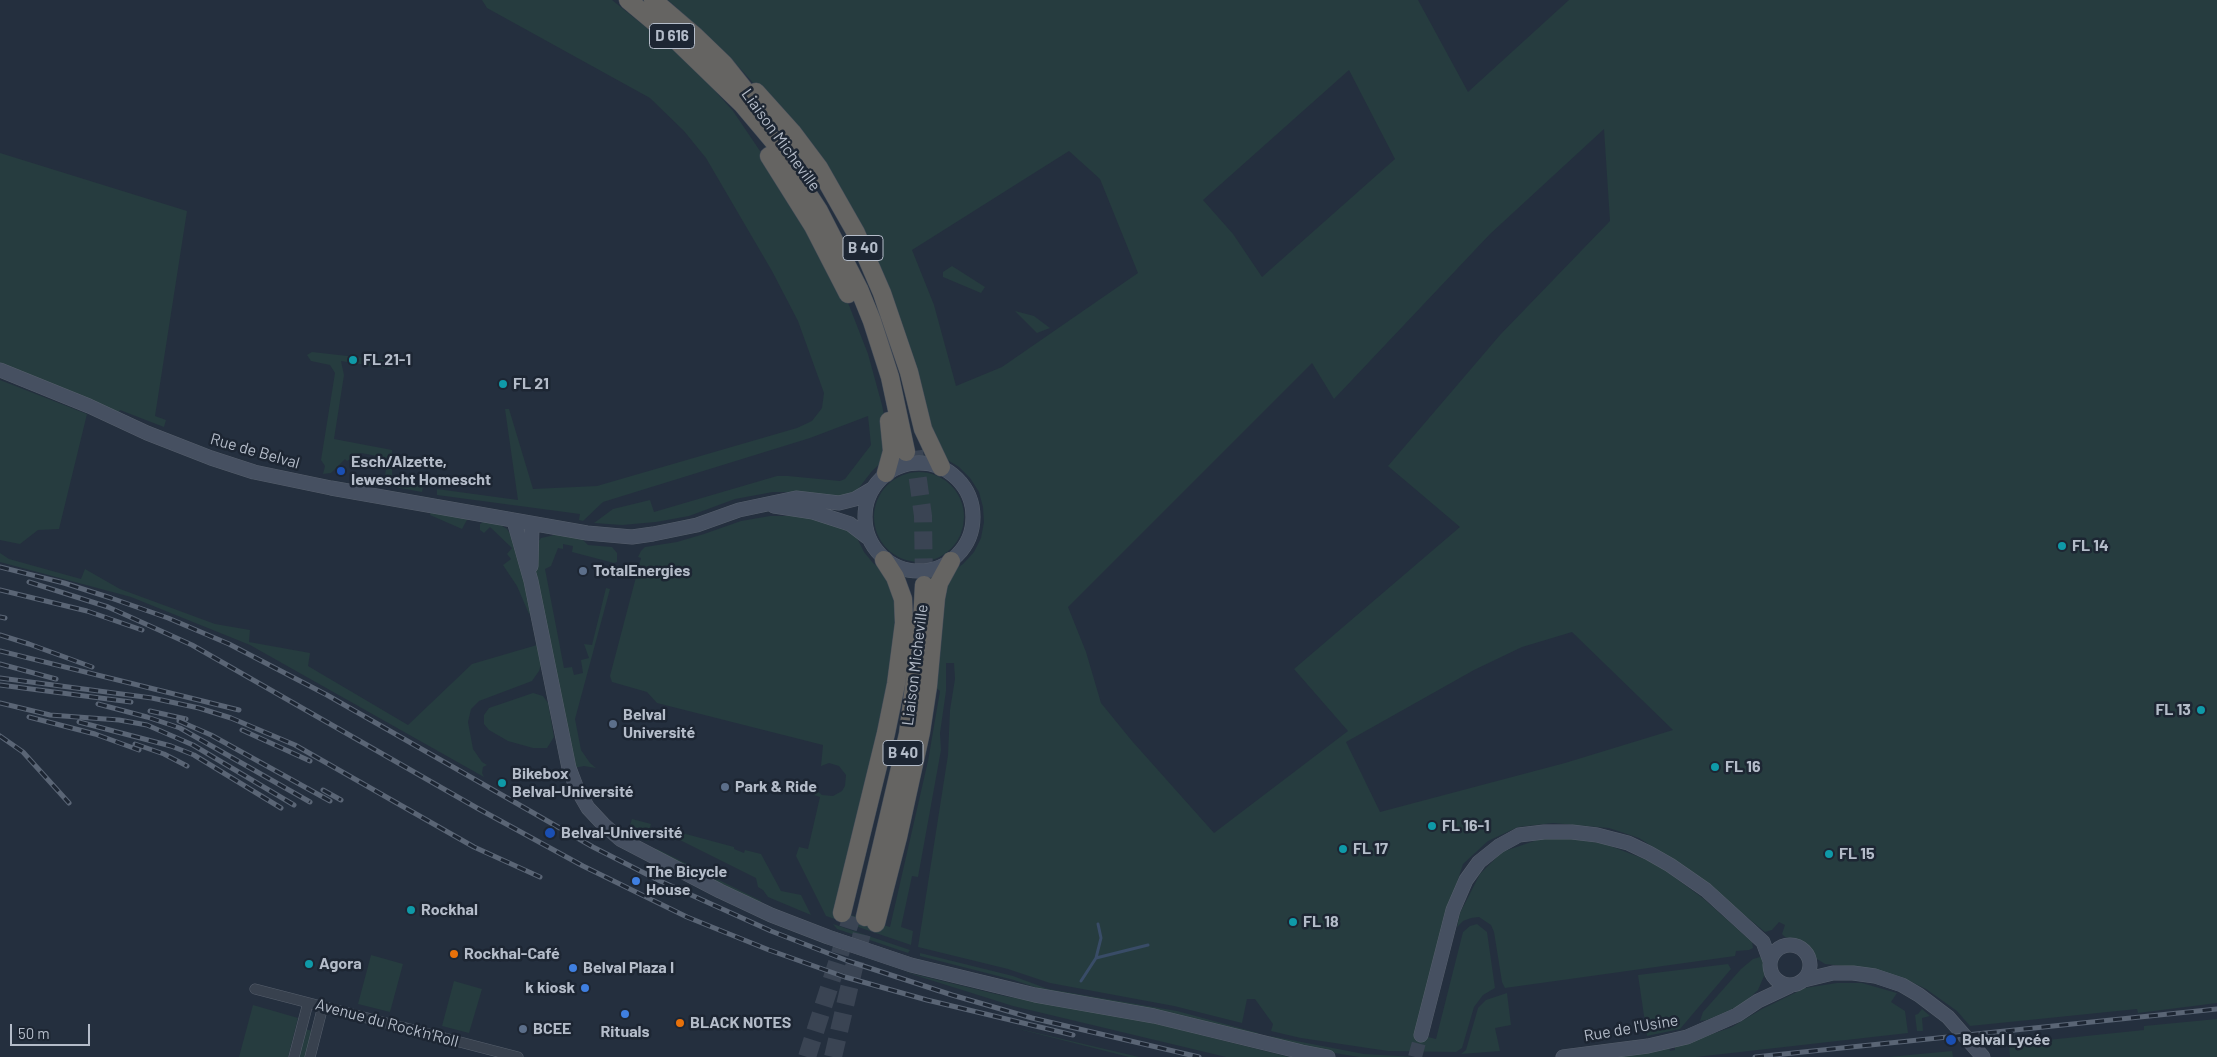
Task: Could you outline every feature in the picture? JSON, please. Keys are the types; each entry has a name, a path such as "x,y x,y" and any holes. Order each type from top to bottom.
{"highway":[{"name":"Liaison Micheville","path":"628,0 677,41 718,70"},
{"name":"Liaison Micheville","path":"653,0 695,36 718,70 781,135 806,170 844,237 869,294 889,348 905,406 910,451"},
{"name":"B 40","path":"718,70 760,95 792,132 818,168 848,217 882,293 909,372 923,429 941,467"},
{"name":"B 40","path":"718,70 813,226 848,294 871,353 886,406 892,438 892,451 886,473"},
{"name":"B 40","path":"859,918 904,623 903,599 895,577 884,560"},
{"name":"B 40","path":"859,918 898,837 921,732 939,583 951,561"},
{"name":"Liaison Micheville","path":"859,918 908,734 920,642 920,585"}],"main road":[{"name":"Rue de Belval","path":"0,370 89,406 147,433 211,458 254,472 301,483 587,533 632,537 653,534 697,525 739,510 796,498 839,503 855,499 872,488"},
{"path":"763,505 813,512 850,524 867,537 874,549 884,560 896,567 924,572 938,568 951,561 969,539 973,526 973,511 970,498 963,485 941,467 927,463 899,466 886,473 872,488 864,512 867,537"},
{"path":"514,521 531,581 569,768 577,789 588,808 620,839 720,891 796,925 911,965 1035,996 1154,1016 1328,1057"},
{"path":"531,581 532,524"},
{"path":"532,546 542,533 560,528"},
{"path":"1421,1035 1453,910 1466,880 1479,862 1499,846 1519,835 1544,832 1572,832 1628,843 1670,865 1706,890 1763,942 1781,947 1797,946 1807,956 1810,963 1810,969 1804,980"},
{"path":"1763,942 1776,980 1790,986 1804,980 1833,973 1875,976 1902,985 1926,999 1948,1017 1983,1057"},
{"path":"1758,1001 1765,985 1774,953 1781,947"},
{"path":"1810,963 1833,973"},
{"name":"Rue de l'Usine","path":"1563,1057 1673,1041 1713,1026 1790,986"}],"street":[{"name":"Avenue du Rock'n'Roll","path":"255,989 518,1057"},
{"path":"294,1057 308,1002"},
{"path":"310,1057 323,1006"}],"green space":[{"path":"482,0 612,0 667,44 707,82 733,111 783,185 845,295 868,354 887,431 885,459 872,471 855,493 844,497 797,492 773,492 735,499 689,516 656,522 622,525 594,523 613,509 650,500 654,512 777,476 840,481 845,479 871,445 868,416 810,438 603,502 583,521 579,520 580,514 437,495 437,489 518,500 505,409 509,409 533,489 597,486 797,428 812,421 822,408 824,393 798,321 772,271 706,158 684,131 650,98 487,8"},
{"path":"668,0 1418,0 1468,92 1569,0 2217,0 2217,1003 2138,1013 2137,1009 1970,1026 1957,1011 1926,989 1901,977 1872,969 1825,964 1817,959 1803,943 1785,937 1782,934 1785,925 1779,922 1772,930 1765,932 1692,872 1639,838 1609,828 1553,823 1518,827 1488,841 1463,864 1444,923 1416,1034 1436,1039 1463,932 1470,926 1477,924 1487,932 1495,988 1483,995 1474,1007 1462,1048 1456,1052 1388,1051 1301,1038 1271,1031 1273,1024 1255,999 1247,999 1242,1023 1174,1006 1050,983 1008,969 918,947 948,755 950,710 955,679 954,663 946,663 946,691 940,733 941,750 918,877 912,876 901,927 913,931 911,945 826,916 796,856 799,847 808,849 820,797 814,795 815,789 822,795 833,796 842,791 845,786 846,775 839,766 829,763 821,766 823,745 657,703 647,692 612,682 610,676 641,558 638,557 645,547 677,542 741,521 770,516 800,516 817,519 849,531 857,538 864,552 873,563 885,573 898,598 895,661 835,910 890,927 928,761 940,691 936,688 940,596 950,573 963,564 974,552 981,538 984,522 983,507 979,492 970,478 959,467 946,459 934,444 896,322 796,131 729,56","holes":["1349,70 1395,159 1262,277 1233,234 1203,200","1604,129 1610,221 1500,335 1388,466 1460,527 1294,669 1348,731 1214,833 1132,741 1101,703 1086,652 1068,607 1312,363 1334,399 1490,234","1069,151 1100,179 1138,273 1002,367 956,386 934,305 912,250","1572,632 1673,730 1565,763 1380,812 1346,742 1474,670 1522,647"]},
{"path":"0,153 187,211 155,416 166,420 164,427 120,410 118,414 0,364"},
{"path":"952,266 985,287 981,293 943,277 943,272"},
{"path":"1015,311 1034,316 1050,328 1037,333"},
{"path":"312,352 392,361 390,369 341,361 344,375 334,439 392,450 392,481 423,486 422,492 384,485 386,468 377,456 361,453 347,461 345,459 331,473 323,474 325,466 321,460 335,373 330,365 311,361 307,355"},
{"path":"0,380 87,414 59,529 38,530 20,544 0,540"},
{"path":"919,472 936,476 951,485 960,500 964,517 960,534 951,549 936,558 919,562 902,558 887,549 878,534 874,517 878,500 887,485 902,476"},
{"path":"431,511 468,518 462,529 430,515"},
{"path":"484,521 499,524 507,529 515,542 532,613 529,614 517,586 503,565 511,559 507,554 512,548 490,527 484,533 480,530 480,524"},
{"path":"559,534 581,538 588,545 612,547 617,553 617,562 614,563 572,552 573,546 563,544 563,549 558,548 551,566 545,569 564,668 572,667 574,675 583,673 581,660 589,658 584,644 592,645 606,588 610,589 575,719 581,750 596,768 584,766 574,768 535,574 536,545 541,538"},
{"path":"0,553 9,559 81,579 85,569 120,589 215,624 250,630 249,642 310,653 308,666 408,725 472,664 537,645 541,665 532,681 479,701 471,709 468,722 473,749 482,762 487,765 483,767 482,773 484,777 250,645 131,597 0,562"},
{"path":"533,693 543,696 548,703 554,737 547,748 533,748 508,741 489,730 484,724 484,715 489,708"},
{"path":"632,819 651,824 650,827 659,830 660,827 734,847 734,849 744,853 745,850 761,854 781,891 801,895 811,915 768,897 758,887 756,878 666,833 662,839 656,838 646,841 628,831"},
{"path":"1567,838 1605,844 1655,863 1704,899 1752,942 1753,948 1736,951 1735,956 1505,988 1502,982 1494,932 1491,925 1479,917 1463,921 1457,927 1460,913 1480,874 1502,852 1540,839"},
{"path":"657,849 761,901 761,902 652,850"},
{"path":"833,924 910,950 908,953 837,929"},
{"path":"920,953 1013,976 1048,989 1177,1011 1258,1033 1257,1036 1054,994 1014,980 920,956"},
{"path":"371,955 403,964 390,1012 358,1004"},
{"path":"1764,958 1764,976 1758,990 1742,1005 1707,1020 1700,1021 1703,1012 1741,969 1753,959"},
{"path":"1728,964 1731,969 1680,1029 1647,1036 1638,975"},
{"path":"905,972 1004,996 1145,1021 1289,1057 1226,1057 1013,1006"},
{"path":"454,981 482,989 469,1033 442,1026"},
{"path":"1837,983 1862,983 1897,993 1891,1002 1905,1011 1908,1033 1696,1057 1620,1057 1669,1048 1670,1051 1675,1050 1675,1047 1732,1027 1762,1009 1805,988"},
{"path":"1507,993 1511,1025 1495,1028 1500,1051 1461,1054 1466,1050 1478,1008 1486,1000"},
{"path":"253,1005 298,1018 288,1057 239,1057"},
{"path":"1922,1009 1930,1016 1922,1018 1923,1031 1917,1031 1915,1015"},
{"path":"2217,1019 2217,1057 2010,1057 2009,1044 2144,1030 2144,1026"},
{"path":"1007,1026 1139,1057 1129,1057"},
{"path":"305,1029 313,1031 307,1057 298,1057"},
{"path":"1270,1036 1364,1054 1416,1057 1359,1057 1304,1048 1269,1039"},
{"path":"1952,1051 1953,1057 1889,1057 1920,1054"}],"waterway":[{"path":"1081,981 1096,958 1101,938 1098,924"},
{"path":"1096,958 1148,945"}],"tunnel":[{"path":"914,451 923,516 924,585"},
{"path":"807,1057 852,916"},
{"path":"833,1057 865,920"},
{"path":"1415,1057 1421,1035"}],"railway":[{"path":"0,567 64,583 111,598 168,618 229,644 327,695 593,847 658,880 771,931 848,961 952,995 1032,1018 1199,1057"},
{"path":"29,582 108,607 192,645 477,808 583,866 687,917 769,950 845,977 927,1000 1073,1035"},
{"path":"0,590 87,611 142,630"},
{"path":"0,617 5,618"},
{"path":"0,635 92,667"},
{"path":"0,651 239,710"},
{"path":"0,664 56,679"},
{"path":"0,678 152,698 199,708 231,718 295,745 474,847 540,877"},
{"path":"0,685 131,702"},
{"path":"0,703 50,715 119,720 147,725 193,745 294,805"},
{"path":"98,704 180,728 310,802"},
{"path":"150,711 186,719"},
{"path":"29,717 95,734 139,750"},
{"path":"179,721 211,735 330,801"},
{"path":"79,722 171,746 194,755 281,808"},
{"path":"242,730 310,761"},
{"path":"0,736 23,752 69,803"},
{"path":"135,744 164,754 187,766"},
{"path":"323,790 341,800"},
{"path":"1755,1057 2217,1009"}],"place":[{"name":"FL 21-1","path":"353,360"},
{"name":"FL 21","path":"503,384"},
{"name":"Esch/Alzette, Iewescht Homescht","path":"341,471"},
{"name":"FL 14","path":"2062,546"},
{"name":"TotalEnergies","path":"583,571"},
{"name":"FL 13","path":"2201,710"},
{"name":"Belval Université","path":"613,724"},
{"name":"FL 16","path":"1715,767"},
{"name":"Bikebox Belval-Université","path":"502,783"},
{"name":"Park & Ride","path":"725,787"},
{"name":"FL 16-1","path":"1432,826"},
{"name":"Belval-Université","path":"550,833"},
{"name":"FL 17","path":"1343,849"},
{"name":"FL 15","path":"1829,854"},
{"name":"The Bicycle House","path":"636,881"},
{"name":"Rockhal","path":"411,910"},
{"name":"FL 18","path":"1293,922"},
{"name":"Rockhal-Café","path":"454,954"},
{"name":"Agora","path":"309,964"},
{"name":"Belval Plaza I","path":"573,968"},
{"name":"k kiosk","path":"585,988"},
{"name":"Rituals","path":"625,1014"},
{"name":"BLACK NOTES","path":"680,1023"},
{"name":"BCEE","path":"523,1029"},
{"name":"Belval Lycée","path":"1951,1040"}]}
